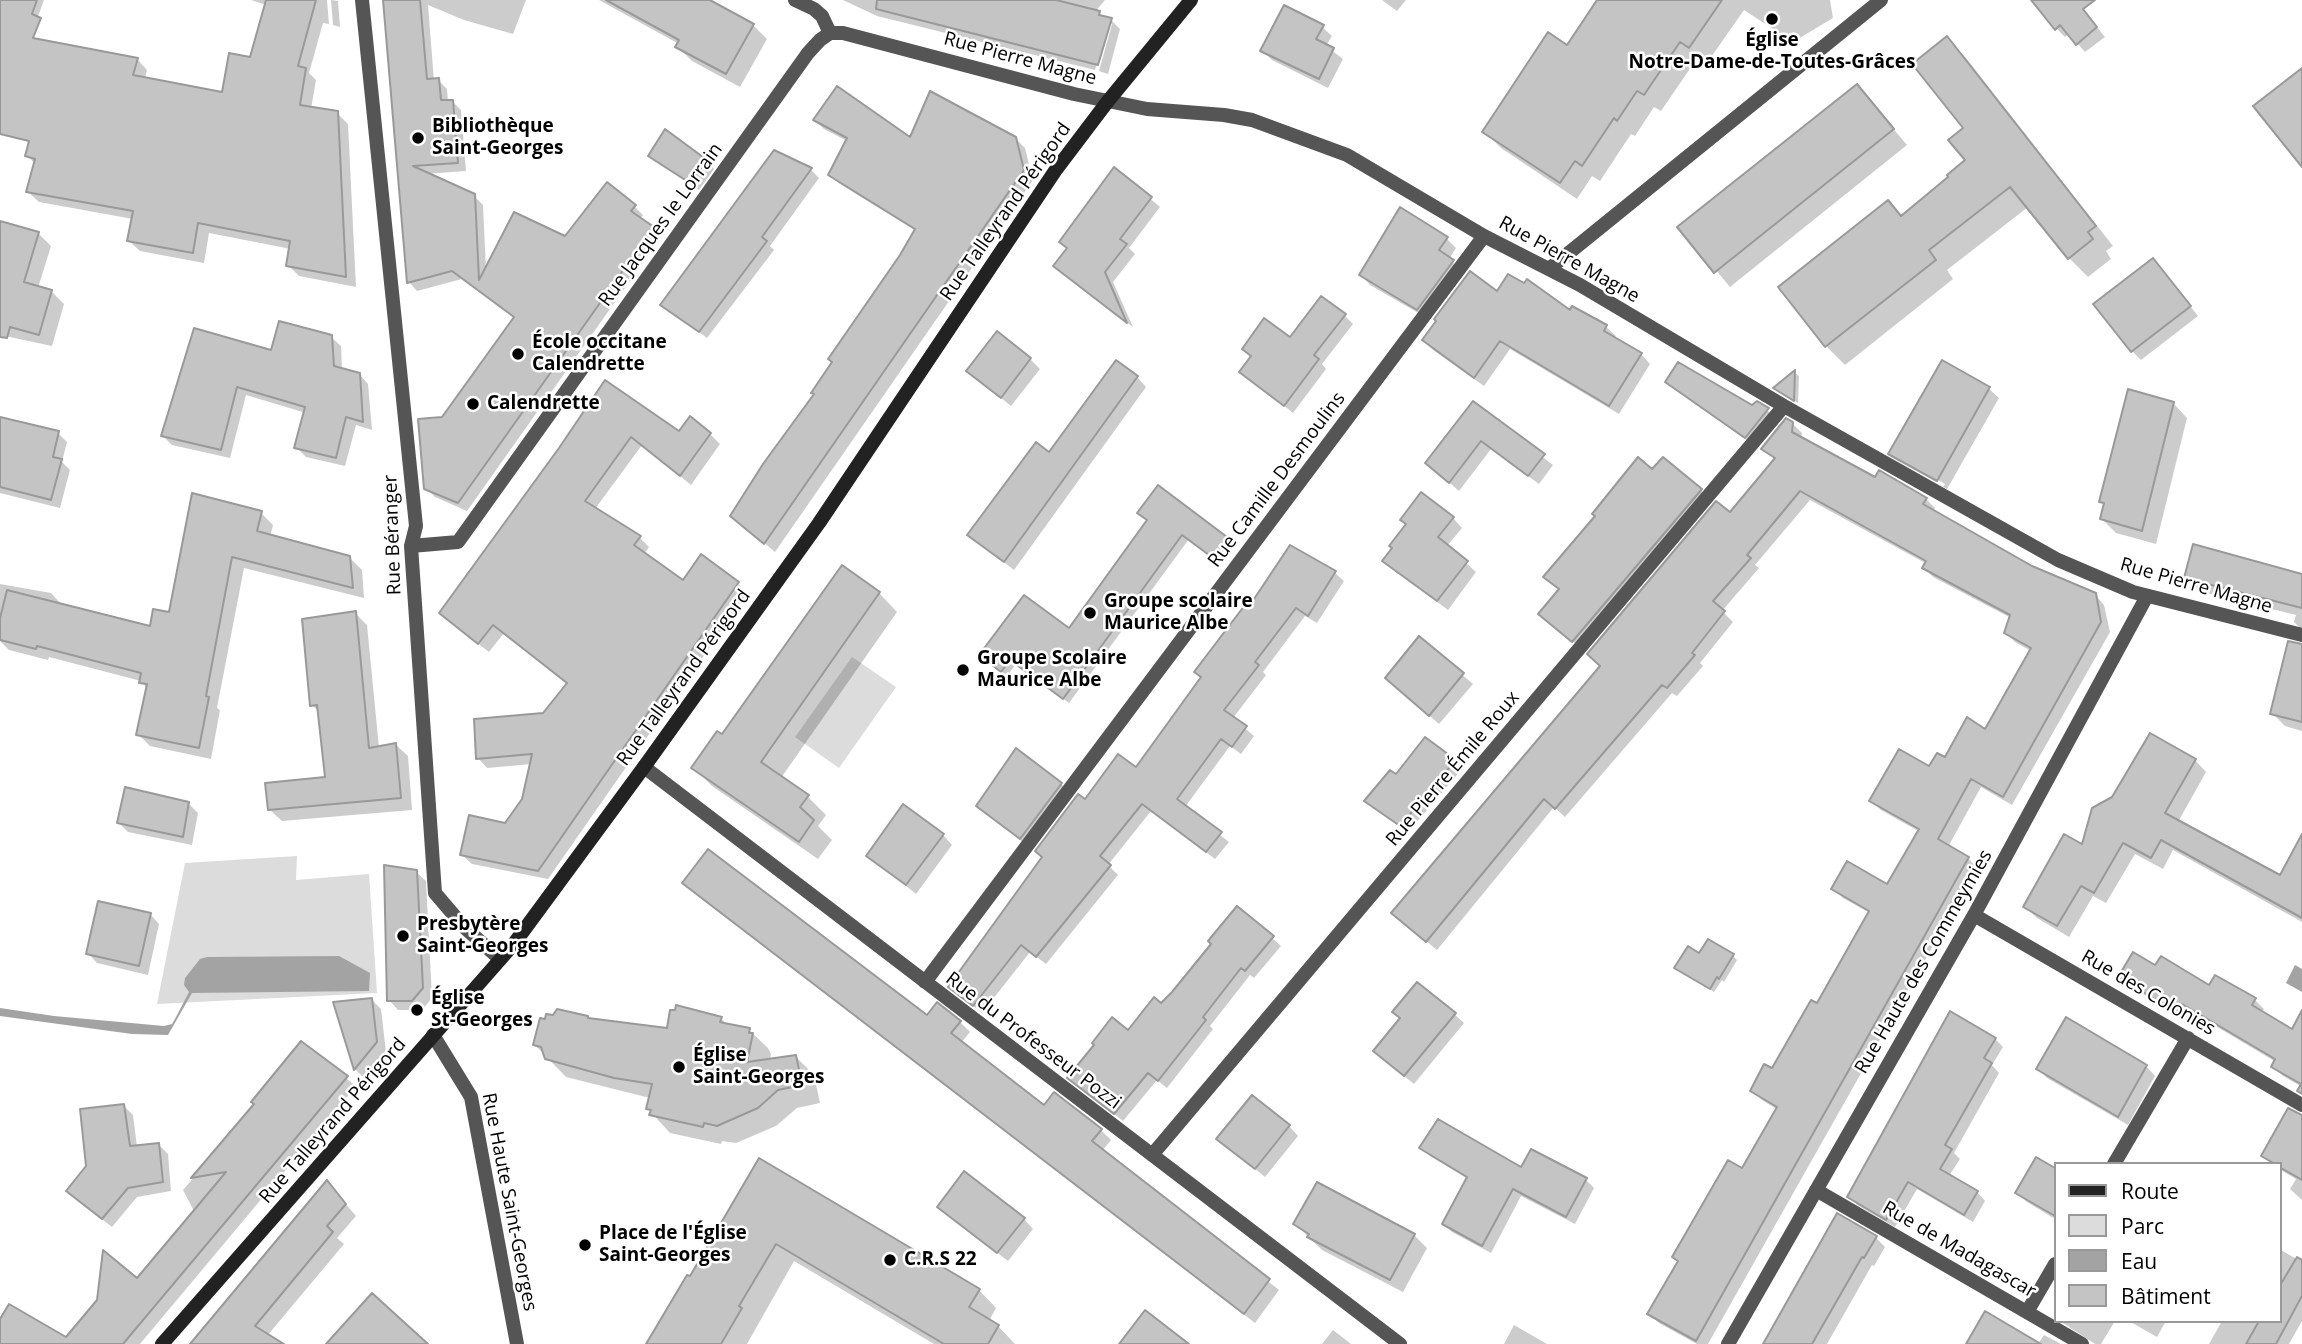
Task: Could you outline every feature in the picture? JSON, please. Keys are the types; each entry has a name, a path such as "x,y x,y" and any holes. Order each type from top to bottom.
{"street":[{"name":"Rue Béranger","path":"362,0 416,526 411,547 435,893 464,927 500,959"},
{"path":"795,0 822,16 830,33"},
{"name":"Rue Talleyrand Périgord","path":"162,1344 500,959 644,767 819,523 1055,171 1191,0"},
{"path":"1549,269 1881,0"},
{"name":"Rue Jacques le Lorrain","path":"411,547 458,542 808,53 830,33"},
{"name":"Rue Pierre Magne","path":"830,33 843,33 878,41 1074,94 1147,109 1252,120 1347,155 1484,236 1580,285 1784,407 2058,560 2147,596 2302,635"},
{"name":"Rue Camille Desmoulins","path":"925,982 1484,236"},
{"name":"Rue Pierre Émile Roux","path":"1152,1155 1784,407"},
{"name":"Rue Haute des Commeymies","path":"1728,1344 1974,915 2147,596"},
{"name":"Rue du Professeur Pozzi","path":"644,767 1400,1344"},
{"name":"Rue des Colonies","path":"1974,915 2302,1105"},
{"name":"Rue Haute Saint-Georges","path":"433,1035 471,1097 517,1344"},
{"path":"2115,1162 2188,1038"},
{"name":"Rue de Madagascar","path":"1816,1190 2082,1344"},
{"path":"2027,1312 2054,1266"}],"green space":[{"path":"852,657 896,687 839,768 795,737"},
{"path":"297,856 296,880 369,874 377,993 157,1004 185,863"}],"water":[{"path":"339,956 370,973 369,991 192,993 168,1035 132,1034 0,1016 0,1008 164,1026 172,1024 176,1017 189,992 184,985 185,978 200,959"},
{"path":"2295,965 2302,969 2302,992 2286,983"}],"building":[{"path":"0,0 37,0 32,14 41,18 33,38 138,58 133,75 222,92 229,53 250,57 266,0 316,0 298,66 306,68 300,105 338,111 346,277 286,266 290,241 198,223 193,253 127,241 133,211 26,192 35,159 25,156 29,141 0,134"},
{"path":"383,0 420,0 427,79 439,78 441,100 453,100 458,163 413,166 475,194 479,280 514,212 565,236 607,182 636,205 631,211 654,227 458,503 424,489 418,419 442,417 514,317 452,271 407,283"},
{"path":"606,0 710,0 754,24 726,74 675,47 679,40"},
{"path":"877,0 1056,0 1100,11 1099,15 1112,18 1098,65 876,9"},
{"path":"1597,0 1722,0 1689,48 1680,42 1644,95 1637,91 1617,121 1614,118 1582,166 1575,161 1560,183 1482,132 1548,32 1567,45"},
{"path":"2031,0 2095,0 2083,9 2097,27 2076,45 2060,25 2055,30"},
{"path":"1284,5 1324,25 1316,39 1334,48 1319,79 1260,51"},
{"path":"1947,36 2096,226 2088,232 2093,239 2068,259 2010,187 1929,250 1936,260 1825,347 1778,287 1888,200 1901,216 1965,160 1948,140 1963,128 1912,64"},
{"path":"2302,68 2302,167 2253,106"},
{"path":"1857,84 1894,129 1714,273 1677,227"},
{"path":"837,86 910,137 930,91 1016,137 1024,170 764,544 730,516 763,464 814,394 811,393 832,362 828,359 915,229 828,175 847,138 813,120"},
{"path":"665,129 707,160 690,183 648,156"},
{"path":"774,150 812,168 762,237 767,241 699,332 660,305"},
{"path":"1114,167 1152,197 1120,239 1127,244 1105,272 1127,323 1053,266 1067,248 1059,242"},
{"path":"1400,207 1448,237 1439,250 1454,260 1417,310 1359,275"},
{"path":"0,221 39,232 24,282 52,290 39,335 10,327 7,338 0,337"},
{"path":"2153,258 2191,306 2131,352 2093,304"},
{"path":"1470,271 1497,291 1508,274 1524,283 1527,279 1570,310 1572,306 1607,325 1604,331 1642,353 1609,406 1500,341 1474,378 1422,340 1436,321 1434,319"},
{"path":"1321,296 1346,314 1314,355 1319,359 1284,406 1239,372 1251,356 1242,349 1264,318 1290,337"},
{"path":"279,321 332,335 334,366 360,373 363,422 346,417 336,458 294,448 305,407 237,387 221,450 161,436 194,328 271,350"},
{"path":"997,331 1031,358 1001,398 966,371"},
{"path":"1116,360 1138,376 1004,562 967,535 1036,442 1049,452"},
{"path":"1942,360 1990,387 1937,481 1888,454"},
{"path":"1678,362 1752,405 1757,401 1769,408 1745,438 1665,382"},
{"path":"1795,370 1794,401 1773,388"},
{"path":"605,380 679,431 690,416 711,433 680,476 631,437 585,501 641,536 634,545 683,580 701,554 739,582 538,871 460,855 469,815 505,823 522,799 532,754 476,759 474,719 543,713 567,683 493,625 478,644 439,613"},
{"path":"2128,389 2174,402 2142,531 2100,519 2104,503 2099,502"},
{"path":"1473,401 1545,454 1528,476 1481,441 1449,483 1425,463"},
{"path":"0,417 59,431 53,457 62,459 51,500 0,487"},
{"path":"1786,418 1793,422 1792,432 1875,477 1879,470 1927,498 1923,504 2032,566 2096,593 2101,622 2003,797 1971,779 1938,839 1969,857 1696,1341 1647,1314 1678,1261 1672,1257 1728,1160 1742,1168 1777,1107 1750,1091 1764,1064 1772,1068 1811,1000 1817,1003 1869,911 1831,889 1847,861 1887,884 1919,829 1869,801 1899,749 1929,766 1937,753 1945,757 1967,717 1985,729 2031,648 2004,633 2010,615 1922,568 1926,561 1800,491 1747,555 1751,558 1713,601 1725,611 1692,653 1695,655 1667,688 1662,685 1555,809 1544,799 1426,942 1391,913 1600,666 1587,654 1716,501 1730,512 1775,458 1761,449"},
{"path":"1638,457 1652,469 1663,457 1702,489 1572,642 1538,614 1559,589 1543,577 1595,516 1592,514"},
{"path":"1158,485 1227,537 1213,558 1182,535 1063,699 1010,660 1001,672 979,655 1024,595 1069,628 1147,520 1137,513"},
{"path":"1421,492 1454,517 1438,537 1468,561 1437,601 1382,561 1392,548 1389,546 1406,524 1400,520"},
{"path":"192,493 262,511 257,531 350,556 353,588 232,557 199,748 136,735 147,684 139,683 141,673 37,646 36,649 0,640 0,618 7,590 150,626 153,609 169,612"},
{"path":"2193,544 2302,574 2302,608 2184,578"},
{"path":"1290,545 1336,571 1308,616 1296,608 1255,662 1259,665 1224,710 1247,726 1232,747 1221,739 1177,799 1222,832 1206,852 1142,804 1100,856 1111,865 1036,957 1021,945 973,1006 948,987 1042,857 1035,851 1078,794 1085,799 1118,754 1136,767 1201,677 1194,672 1251,597 1254,599"},
{"path":"842,565 880,592 761,762 809,795 800,807 814,820 799,842 691,768 717,731 722,734"},
{"path":"356,611 369,748 396,743 401,798 268,810 265,783 325,777 317,705 310,706 302,619"},
{"path":"1419,636 1464,673 1429,716 1385,678"},
{"path":"2288,641 2302,644 2302,722 2270,714"},
{"path":"2150,733 2196,759 2165,813 2280,875 2302,834 2302,918 2161,840 2151,858 2123,843 2094,893 2081,886 2057,926 2023,907 2064,834 2082,844 2092,808 2112,797"},
{"path":"1425,737 1456,760 1400,826 1364,801 1390,770 1396,774"},
{"path":"1016,748 1062,783 1020,839 976,806"},
{"path":"125,787 189,802 183,837 117,823"},
{"path":"903,804 944,834 906,885 866,856"},
{"path":"708,849 927,1015 937,1002 961,1021 951,1033 1044,1105 1054,1092 1102,1129 1092,1141 1270,1279 1244,1314 682,883"},
{"name":"Presbytère Saint-Georges","path":"384,865 417,870 423,988 412,1001 387,1001"},
{"path":"98,901 151,913 139,966 86,954"},
{"path":"1237,906 1274,936 1245,971 1241,968 1203,1017 1206,1020 1158,1081 1148,1073 1114,1114 1067,1078 1094,1045 1092,1043 1112,1017 1128,1030 1154,997 1161,1003 1172,992 1211,944 1208,941"},
{"path":"1708,939 1734,954 1710,989 1674,968 1688,946 1699,953"},
{"path":"2133,952 2155,965 2161,956 2209,985 2215,975 2256,998 2252,1005 2292,1029 2302,1010 2302,1094 2297,1091 2301,1084 2271,1067 2275,1059 2182,1004 2178,1013 2118,977"},
{"path":"1417,982 1456,1013 1404,1076 1373,1051 1400,1018 1392,1012"},
{"path":"372,998 377,1042 354,1070 333,1002"},
{"name":"Église Saint-Georges","path":"676,1005 722,1017 720,1022 750,1028 749,1033 753,1033 747,1062 796,1055 802,1085 778,1090 758,1108 717,1126 704,1123 703,1127 649,1115 651,1110 646,1109 652,1084 614,1078 545,1059 541,1047 533,1045 540,1018 545,1019 546,1014 553,1015 557,1009 588,1018 667,1028 670,1010 675,1010"},
{"path":"1950,1011 1996,1038 1984,1058 1992,1063 1945,1145 1952,1149 1940,1169 1978,1191 1964,1215 1908,1182 1886,1220 1847,1197"},
{"path":"2066,1017 2147,1065 2118,1117 2036,1069"},
{"path":"301,1041 348,1076 123,1344 0,1344 0,1319 9,1304 66,1337 97,1300 103,1250 137,1278 226,1172 191,1178 254,1104 251,1102"},
{"path":"1252,1095 1290,1125 1255,1169 1216,1139"},
{"path":"124,1104 130,1146 159,1143 163,1182 128,1188 102,1219 66,1191 86,1166 80,1109"},
{"path":"2288,1108 2302,1115 2302,1180 2281,1168 2281,1162 2272,1162 2261,1156"},
{"path":"1438,1119 1521,1167 1531,1149 1587,1178 1566,1217 1513,1189 1482,1246 1442,1224 1467,1177 1419,1148"},
{"path":"2036,1157 2054,1167 2054,1215 2015,1193"},
{"name":"C.R.S 22","path":"759,1158 980,1289 969,1307 999,1325 988,1344 944,1344 776,1244 739,1306 742,1308 721,1344 646,1344 687,1275 690,1276"},
{"path":"964,1171 1025,1218 997,1253 937,1207"},
{"path":"327,1180 346,1204 327,1226 333,1232 255,1326 284,1344 190,1344"},
{"path":"1317,1182 1415,1234 1390,1280 1307,1237 1309,1234 1293,1224"},
{"path":"1837,1213 1877,1236 1812,1344 1763,1344"},
{"path":"2297,1257 2302,1260 2302,1296 2276,1344 2246,1344 2258,1323 2281,1323 2281,1284"},
{"path":"372,1293 428,1344 326,1344"},
{"path":"1145,1310 1189,1344 1119,1344"},
{"path":"1985,1311 2041,1344 1966,1344"}],"place":[{"name":"Église Notre-Dame-de-Toutes-Grâces","path":"1772,19"},
{"name":"Bibliothèque Saint-Georges","path":"418,138"},
{"name":"École occitane Calendrette","path":"518,354"},
{"name":"Calendrette","path":"473,404"},
{"name":"Groupe scolaire Maurice Albe","path":"1090,613"},
{"name":"Groupe Scolaire Maurice Albe","path":"963,670"},
{"name":"Presbytère Saint-Georges","path":"403,936"},
{"name":"Église St-Georges","path":"417,1010"},
{"name":"Église Saint-Georges","path":"679,1067"},
{"name":"Place de l'Église Saint-Georges","path":"585,1245"},
{"name":"C.R.S 22","path":"890,1260"}]}
